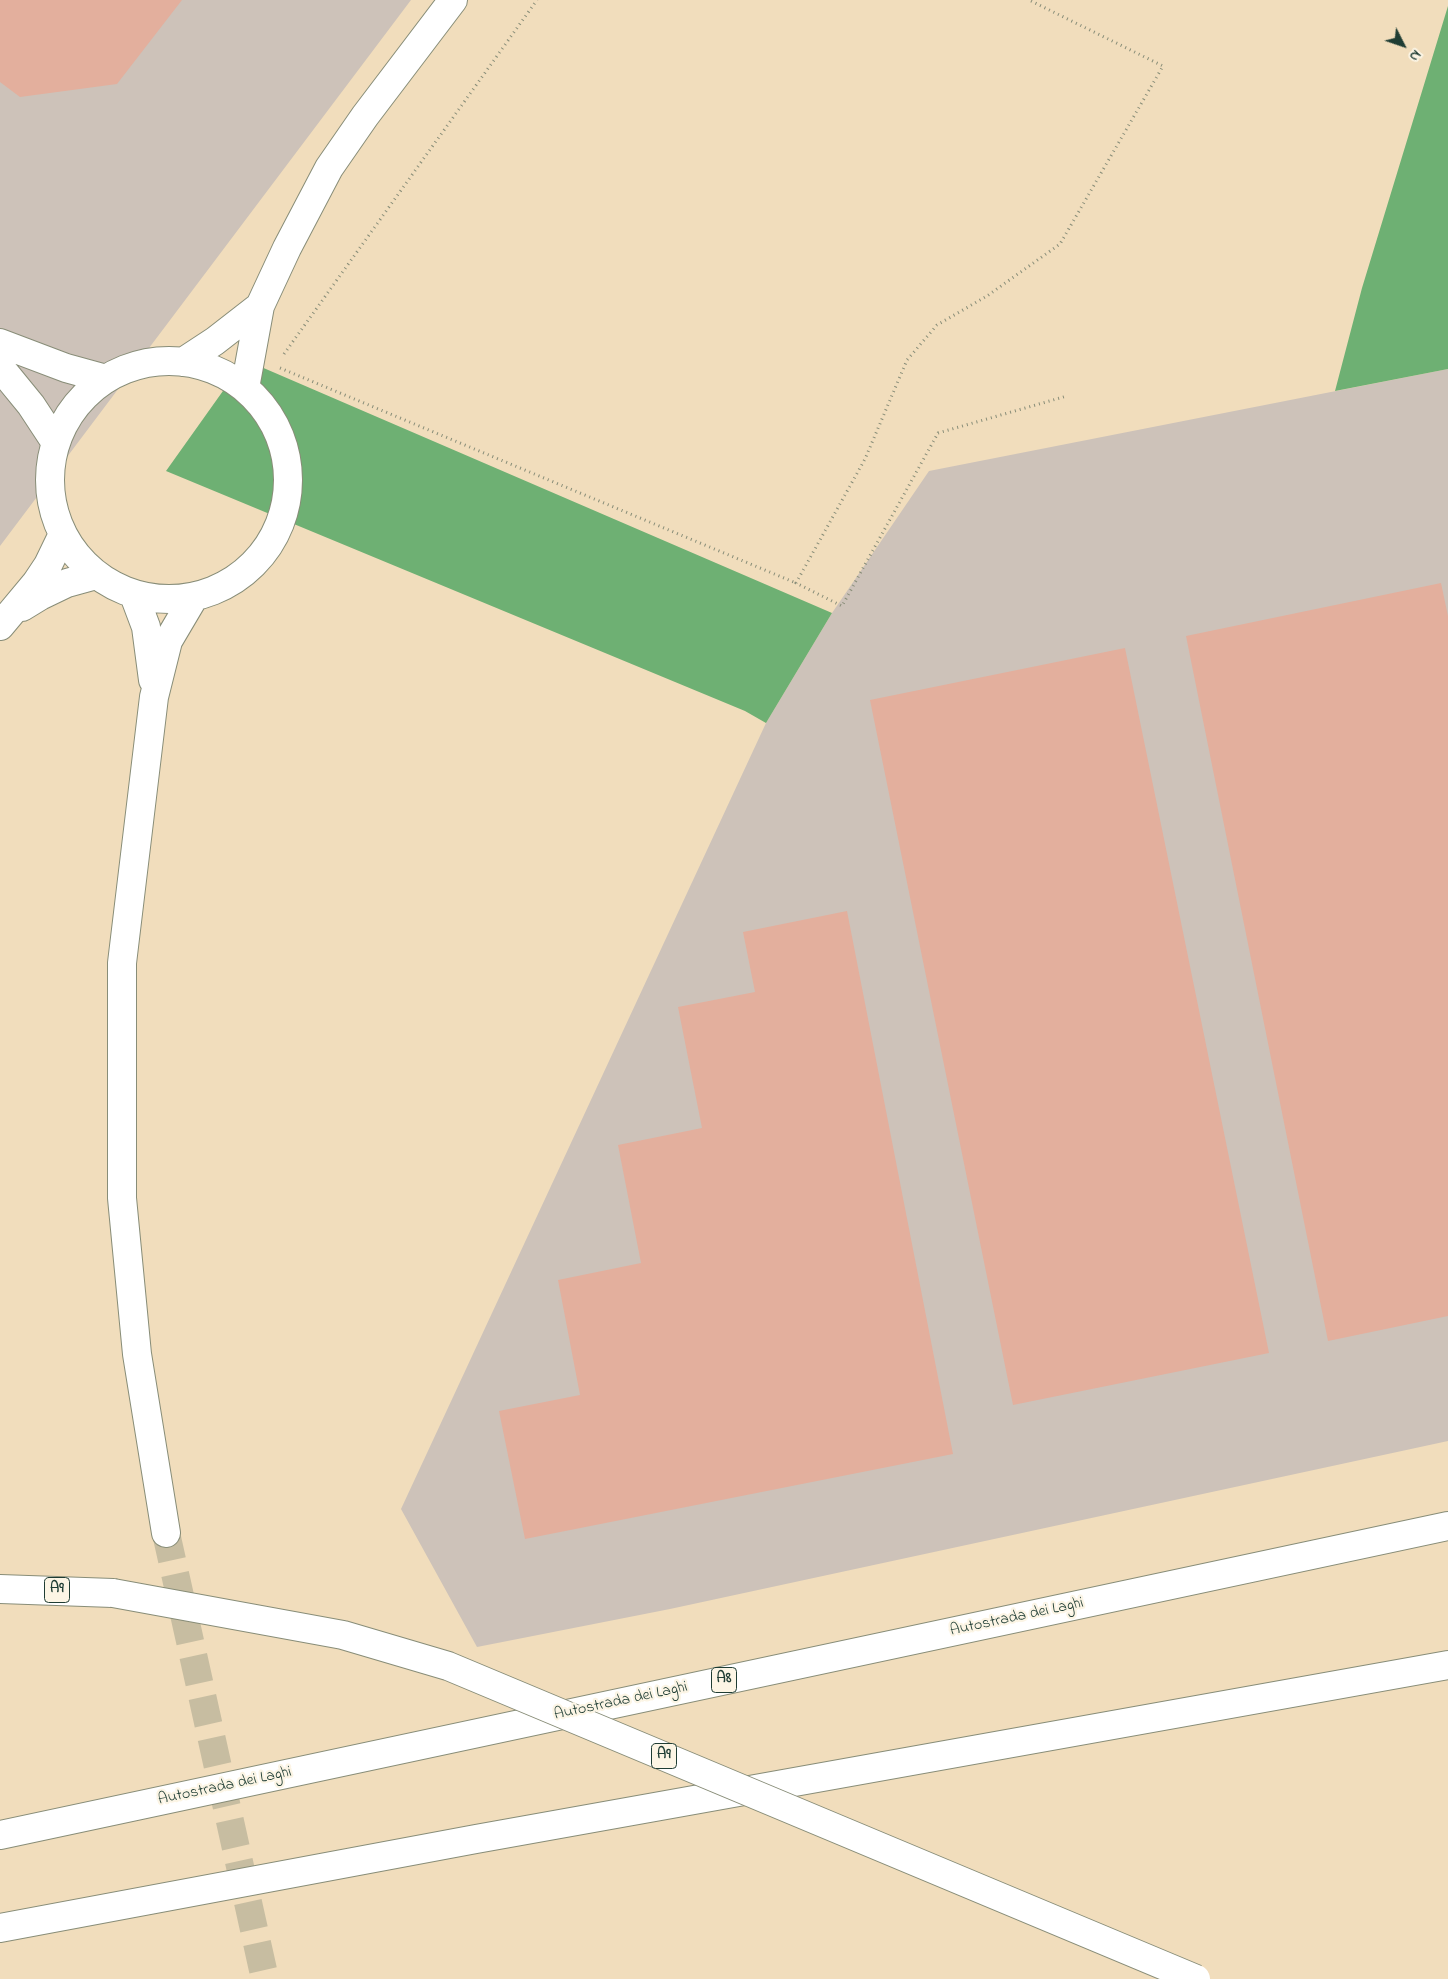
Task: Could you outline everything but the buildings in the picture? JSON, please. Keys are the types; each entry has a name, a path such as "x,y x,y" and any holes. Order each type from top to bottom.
{"main road":[{"path":"245,388 260,306 329,168 364,116 448,7"},
{"path":"183,362 215,341 260,306"},
{"path":"0,343 66,368 106,379"},
{"path":"156,362 183,362 216,370 245,388 265,410 280,435 287,464 288,493 281,522 267,548 247,571 222,587 194,597 164,599 134,595 115,587 96,575 77,556 62,534 54,512 50,489 51,466 56,444 67,418 84,396 106,379 131,368 156,362"},
{"path":"0,367 31,404 56,444"},
{"path":"4,621 36,583 48,565 62,534"},
{"path":"4,621 40,596 96,575"},
{"path":"134,595 146,627 154,697"},
{"path":"166,1533 137,1354 122,1198 122,963 154,697 168,641 194,597"},
{"name":"Autostrada dei Laghi","path":"0,1835 1448,1526"},
{"name":"A9","path":"0,1589 114,1593 342,1635 448,1666 1196,1979"},
{"path":"0,1928 505,1834 1448,1665"}],"path":[{"path":"282,358 537,0"},
{"path":"796,583 865,459 907,360 937,325 987,296 1060,244 1163,66 1031,1"},
{"path":"276,366 796,583 842,606 938,433 1067,396"}],"shaded area":[{"path":"0,0 411,0 0,546"},
{"path":"1448,369 1448,1441 670,1609 477,1647 401,1509 766,723 832,613 929,471"}],"green space":[{"path":"1448,6 1448,369 1335,391 1362,288"},
{"path":"245,360 832,613 766,723 745,711 166,471"}],"tunnel":[{"path":"166,1533 265,1979"}]}
